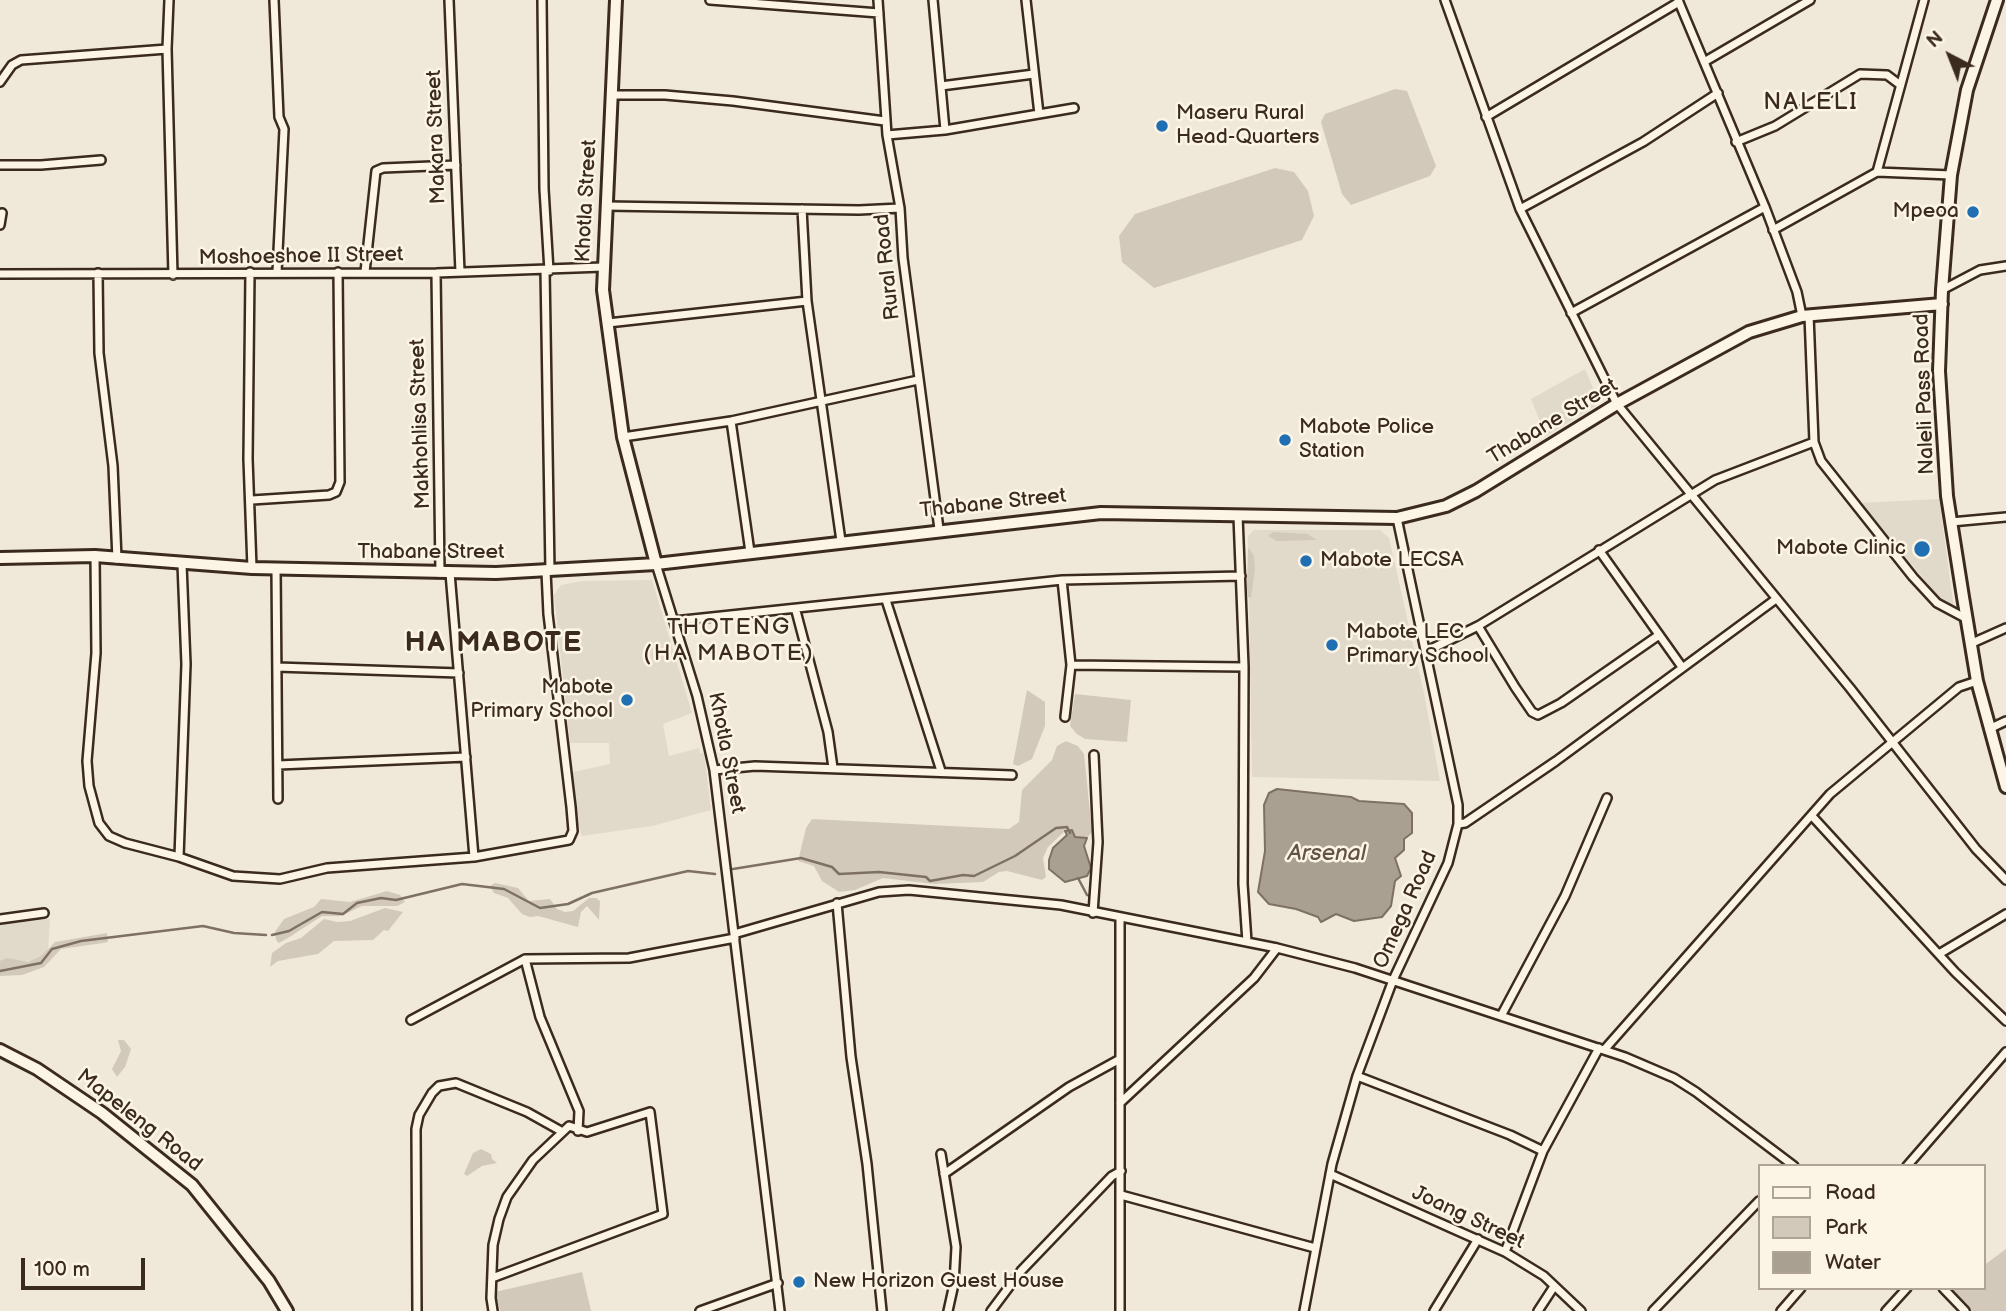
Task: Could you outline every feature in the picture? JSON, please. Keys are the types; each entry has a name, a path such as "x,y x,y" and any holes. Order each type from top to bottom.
{"street":[{"path":"169,0 167,49 173,275"},
{"path":"274,0 279,117 284,129 277,272"},
{"name":"Makara Street","path":"449,0 460,272"},
{"path":"95,556 96,653 87,761 92,802 99,823 109,836 233,876 280,879 327,868 474,857 557,844 572,836 555,656 548,614 547,270 542,0"},
{"name":"Khotla Street","path":"617,0 603,267 608,323 623,437 715,770 780,1311"},
{"path":"710,0 879,13"},
{"name":"Rural Road","path":"878,0 885,121 900,208 903,258 939,529"},
{"path":"933,0 946,130"},
{"path":"1026,0 1039,114"},
{"path":"1704,62 1810,0"},
{"path":"1877,172 1924,0"},
{"name":"Naleli Pass Road","path":"1997,0 1967,90 1951,175 1941,290 1939,370 1951,522 1970,644 1989,729 2006,787"},
{"path":"1448,1 1520,209 1618,404 1892,741 1976,849 2006,880"},
{"path":"1486,117 1678,1 1765,207 1806,315 1814,442 1832,478 1913,577 1937,603 1967,619"},
{"path":"0,82 12,65 21,60 167,49"},
{"path":"941,86 1034,74"},
{"path":"1737,142 1775,126 1860,74 1887,75 1899,84"},
{"path":"1520,209 1643,142 1718,93"},
{"path":"611,95 665,95 733,101 885,121"},
{"path":"887,135 946,130 1074,108"},
{"path":"0,165 101,160"},
{"path":"365,272 376,171 389,167 456,165"},
{"path":"1773,230 1877,172 1951,175"},
{"path":"606,205 900,208"},
{"path":"1571,313 1765,207"},
{"path":"802,209 807,300 841,541"},
{"path":"0,225 2,213"},
{"name":"Moshoeshoe II Street","path":"0,274 436,273 603,267"},
{"path":"1941,290 1980,270 2006,267"},
{"path":"250,272 248,459 252,500 252,568"},
{"path":"252,500 329,495 336,492 340,482 338,272"},
{"path":"98,273 97,320 113,466 117,559"},
{"name":"Makhohlisa Street","path":"436,273 445,573 458,673 474,857"},
{"path":"608,323 807,300"},
{"name":"Thabane Street","path":"0,558 95,556 252,568 445,573 548,571 656,564 939,529 1101,513 1398,518 1446,506 1476,491 1618,404 1727,343 1806,315 1942,304"},
{"path":"623,437 731,421 918,380"},
{"path":"731,421 750,552"},
{"path":"1424,653 1478,626 1692,493 1761,461 1814,442"},
{"path":"1238,516 1244,667 1243,884 1247,942"},
{"path":"1951,522 2006,517"},
{"name":"Omega Road","path":"1304,1311 1330,1174 1357,1076 1393,980 1448,863 1458,824 1458,805 1424,653 1398,518"},
{"path":"1600,550 1682,667"},
{"path":"179,857 186,664 182,564"},
{"path":"276,568 278,799"},
{"path":"674,621 796,611 1062,580 1241,576"},
{"path":"1062,580 1071,665 1065,718"},
{"path":"1458,824 1465,823 1547,768 1776,599"},
{"path":"886,600 941,771"},
{"path":"796,611 828,732 833,768"},
{"path":"1478,626 1515,687 1532,712 1538,715 1561,703 1659,635"},
{"path":"1970,644 2006,628"},
{"path":"1071,665 1244,667"},
{"path":"277,667 458,673"},
{"path":"1505,1252 1543,1151 1602,1049 1660,988 1830,794 1959,687 1977,681"},
{"path":"1989,729 2006,721"},
{"path":"1093,913 1098,842 1094,755"},
{"path":"278,765 466,757"},
{"path":"715,770 755,766 1013,775"},
{"path":"1501,1016 1565,896 1607,798"},
{"path":"1812,816 1938,954 2006,1021"},
{"path":"411,1020 525,960 629,958 735,936 879,892 909,890 1061,905 1276,948 1393,980 1602,1049 1674,1078 1790,1164"},
{"path":"836,903 850,1057 867,1164 882,1311"},
{"path":"0,919 44,913"},
{"path":"1938,954 2006,914"},
{"path":"1120,918 1120,1311"},
{"path":"1120,1103 1254,978 1276,948"},
{"path":"525,960 540,1017 579,1111 578,1131"},
{"name":"Mapeleng Road","path":"0,1050 37,1069 102,1113 192,1185 269,1281 287,1311"},
{"path":"1909,1164 2006,1052"},
{"path":"944,1174 1069,1087 1120,1059"},
{"path":"1357,1076 1510,1135 1543,1151"},
{"path":"417,1311 416,1129 419,1115 432,1093 439,1086 456,1083 527,1112 561,1131"},
{"path":"492,1278 663,1214 650,1112 587,1132 569,1126 533,1160 507,1197 493,1245 492,1278 492,1311"},
{"path":"941,1154 956,1247 954,1284 948,1311"},
{"path":"991,1311 1021,1271 1112,1176 1121,1171"},
{"name":"Joang Street","path":"1330,1174 1505,1252 1544,1276 1553,1288 1581,1311"},
{"path":"1121,1195 1315,1248"},
{"path":"1653,1311 1758,1202"},
{"path":"1434,1311 1478,1239"},
{"path":"700,1311 778,1283"},
{"path":"1538,1311 1553,1288"},
{"path":"1781,1311 1799,1290"},
{"path":"1886,1311 1905,1290"},
{"path":"1945,1290 1965,1311"}],"shaded area":[{"path":"1585,369 1594,390 1595,406 1546,436 1531,399"},
{"name":"Mabote Clinic","path":"1939,499 1954,609 1942,601 1861,503"},
{"name":"Mabote LEC Primary School","path":"1254,530 1380,530 1389,538 1424,693 1440,781 1252,777 1248,536"},
{"name":"Mabote Primary School","path":"652,580 692,713 663,724 669,756 699,748 700,753 704,753 711,810 652,826 582,836 576,816 573,772 610,764 609,743 570,743 554,595 561,585 583,581"},
{"path":"50,919 48,951 40,959 0,967 0,924"}],"green space":[{"path":"1395,89 1407,91 1436,166 1430,176 1351,205 1342,194 1321,122 1325,114"},
{"path":"1275,168 1294,172 1308,191 1314,216 1302,240 1154,288 1122,262 1119,236 1135,214"},
{"path":"1273,532 1307,534 1317,540 1277,541 1268,536"},
{"path":"1248,547 1254,556 1255,569 1251,598 1248,597 1247,588"},
{"path":"1027,690 1045,702 1045,726 1032,759 1018,766 1013,764"},
{"path":"1075,694 1131,700 1127,742 1085,739 1077,734 1070,726"},
{"path":"1066,741 1078,746 1084,754 1092,832 1087,838 1075,837 1065,831 1048,847 1043,858 1046,877 1042,880 1007,871 999,872 983,882 934,884 883,878 855,890 839,892 822,881 814,866 798,861 806,828 812,819 1009,829 1019,822 1022,790 1052,760 1057,746"},
{"path":"495,883 518,888 529,901 550,899 557,909 565,912 573,911 589,898 596,898 600,901 599,920 587,906 581,912 578,927 538,916 530,917 522,914 508,898 494,893 490,886"},
{"path":"387,891 400,895 405,902 397,906 362,906 341,916 322,916 279,943 276,940 275,932 284,919 314,907 321,899 350,902"},
{"path":"385,908 403,912 388,931 384,930 373,940 334,941 318,954 278,961 270,967 272,953 286,943 301,938 324,919 350,921"},
{"path":"107,933 108,942 61,949 44,967 22,975 0,976 0,961 7,958 28,962 41,956 55,942"},
{"path":"118,1040 124,1040 131,1049 125,1067 117,1077 112,1069 121,1051"},
{"path":"481,1149 491,1154 497,1163 482,1166 467,1176 464,1174 473,1153"},
{"path":"2006,1249 2006,1311 1971,1311 1951,1290 1985,1290 1985,1265"},
{"path":"582,1272 591,1311 500,1311 495,1292"}],"water":[{"name":"Arsenal","path":"1277,789 1351,797 1359,801 1404,804 1412,813 1412,833 1404,839 1404,850 1395,858 1401,876 1395,881 1391,906 1382,917 1354,921 1336,914 1321,922 1318,917 1296,909 1269,904 1258,892 1265,851 1264,805 1269,793"},
{"path":"1072,830 1075,837 1087,838 1084,846 1091,868 1087,876 1065,882 1049,869 1049,860 1053,848 1067,835 1065,831"}],"waterway":[{"path":"733,869 801,858 832,867 839,874 879,872 926,877 930,881 963,875 974,876 1015,856 1056,828 1067,827 1070,833"},
{"path":"272,935 289,931 322,912 343,914 357,903 381,898 396,900 462,884 504,889 540,908 568,904 592,893 688,871 715,874"},
{"path":"1078,878 1087,895 1092,896"},
{"path":"0,971 41,963 52,949 81,941 203,926 234,933 266,935"}],"place":[{"name":"Maseru Rural Head-Quarters","path":"1162,126"},
{"name":"Mpeoa","path":"1973,212"},
{"name":"Mabote Police Station","path":"1285,440"},
{"name":"Mabote Clinic","path":"1922,549"},
{"name":"Mabote LECSA","path":"1306,561"},
{"name":"Mabote LEC Primary School","path":"1332,645"},
{"name":"Mabote Primary School","path":"627,700"},
{"name":"New Horizon Guest House","path":"799,1282"}],"district":[{"name":"NALELI","path":"1811,103"},
{"name":"THOTENG (HA MABOTE)","path":"729,641"},
{"name":"HA MABOTE","path":"494,644"}]}
